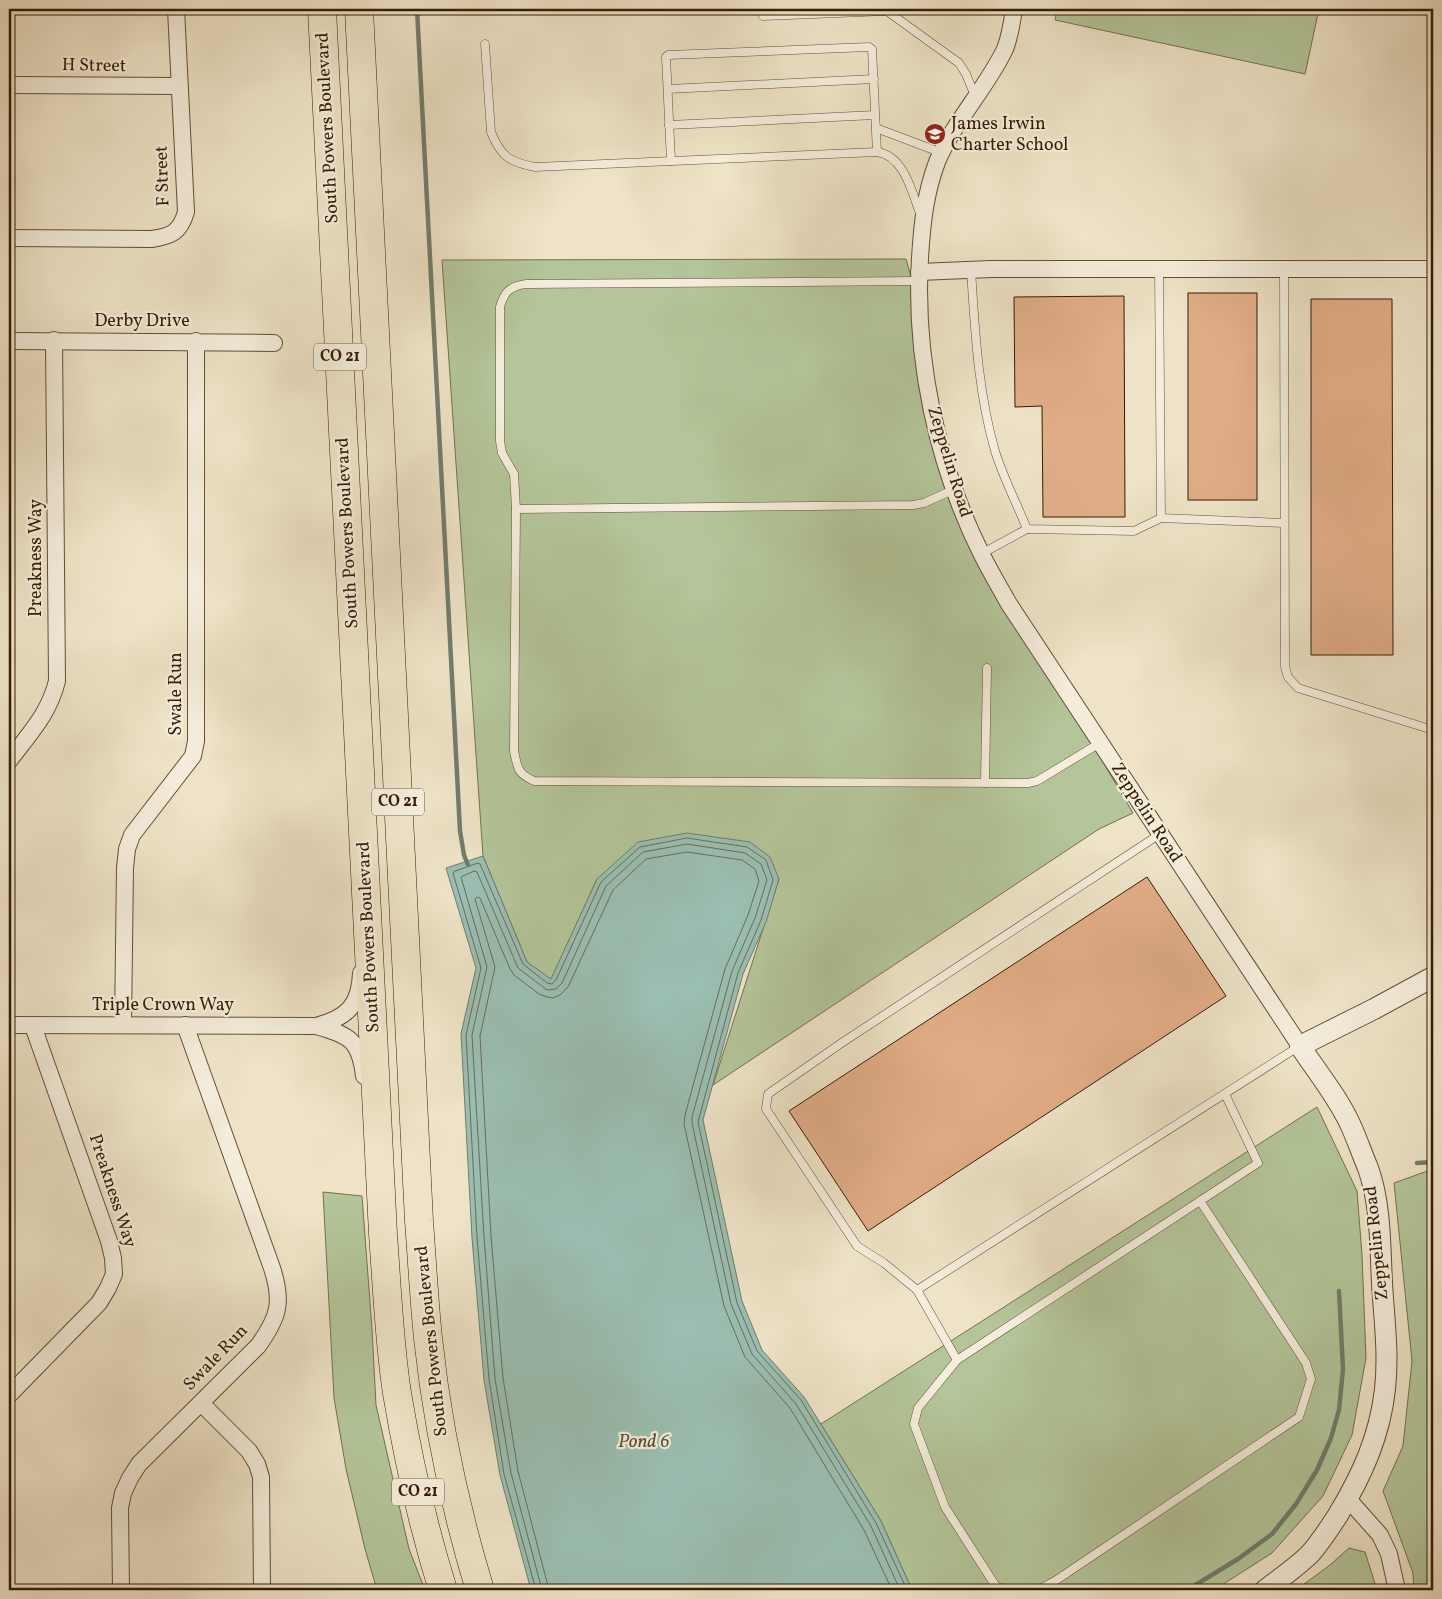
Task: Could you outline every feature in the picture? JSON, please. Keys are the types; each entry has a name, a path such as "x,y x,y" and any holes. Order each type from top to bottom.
{"highway":[{"name":"South Powers Boulevard","path":"322,9 382,1212 391,1337 397,1393 411,1462 443,1590"},
{"name":"South Powers Boulevard","path":"359,9 419,1221 428,1339 442,1434 468,1551 480,1590"}],"street":[{"name":"F Street","path":"9,238 152,238 166,236 177,230 182,224 186,212 176,9"},
{"name":"Zeppelin Road","path":"1014,9 1005,48 990,76 944,146 927,194 922,221 919,277 923,350 928,391 937,434 955,489 981,554 1009,604 1338,1103 1350,1125 1368,1169 1374,1192 1378,1218 1386,1352 1385,1388 1381,1416 1364,1470 1329,1529 1310,1553 1291,1571 1265,1590"},
{"name":"H Street","path":"9,85 179,86"},
{"path":"919,277 971,270 1433,269"},
{"name":"Preakness Way","path":"9,760 46,712 53,697 56,681 54,340"},
{"name":"Derby Drive","path":"9,341 274,343"},
{"name":"Swale Run","path":"123,1025 125,868 127,849 132,835 193,756 196,741 196,341"},
{"name":"Triple Crown Way","path":"316,1026 333,1021 346,1013 355,1002 360,987 364,845"},
{"path":"1300,1046 1433,978"},
{"name":"Triple Crown Way","path":"9,1025 185,1024 316,1026 335,1031 348,1038 357,1046 362,1058 382,1212"},
{"name":"Swale Run","path":"121,1590 120,1508 123,1493 130,1478 139,1464 258,1346 269,1331 276,1315 278,1299 277,1284 272,1268 185,1024"},
{"name":"Preakness Way","path":"9,1395 99,1303 114,1274 114,1258 104,1223 34,1026"},
{"path":"201,1403 249,1451 257,1464 261,1477 262,1590"},
{"path":"1348,1499 1380,1535 1389,1554 1396,1590"}],"lane":[{"path":"764,16 886,10 959,63 966,74 975,98"},
{"path":"486,44 492,132 495,142 505,155 516,164 536,167 886,153 903,170 922,221"},
{"path":"671,161 668,55 869,47 872,49 877,152"},
{"path":"668,89 874,79"},
{"path":"669,125 876,115"},
{"path":"876,128 942,152"},
{"path":"1159,269 1161,518"},
{"path":"1284,269 1285,667 1288,677 1298,688 1433,730"},
{"path":"971,270 975,339 983,402 996,453 1027,529"},
{"path":"919,277 526,284 516,285 509,289 502,297 500,307 500,441 502,453 514,474 516,509 514,751 517,766 522,775 534,781 1028,783 1037,781 1100,744"},
{"path":"516,509 913,505 955,489"},
{"path":"981,554 1027,529 1134,531 1161,518 1284,523"},
{"path":"985,783 986,668"},
{"path":"957,1360 917,1290 884,1263 857,1246 766,1109 768,1094 851,1036 1160,834"},
{"path":"917,1290 1300,1046"},
{"path":"1002,1590 995,1585 945,1507 914,1424 918,1408 957,1360 1258,1163 1225,1094"},
{"path":"1038,1590 1055,1581 1299,1417 1310,1379 1306,1362 1200,1202"}],"green space":[{"path":"1057,9 1319,9 1305,74 1055,20"},
{"path":"906,259 920,309 929,391 981,554 1133,813 1099,829 713,1085 779,879 597,879 551,980 527,962 483,856 442,260"},
{"path":"1317,1107 1357,1191 1362,1255 1366,1358 1352,1435 1323,1496 1272,1553 1214,1590 912,1590 881,1521 821,1424"},
{"path":"1433,1169 1433,1590 1414,1590 1413,1573 1383,1491 1403,1446 1412,1361 1394,1183"},
{"path":"323,1192 362,1196 376,1405 409,1549 425,1590 377,1590 365,1549 346,1469 334,1398"},
{"path":"1349,1548 1365,1552 1377,1590 1296,1590 1330,1565"}],"water":[{"name":"Pond 6","path":"687,833 750,842 770,857 779,879 766,922 743,974 703,1120 742,1301 762,1350 804,1397 881,1521 912,1590 531,1590 500,1475 484,1380 472,1238 461,1034 476,968 446,868 483,856 527,962 551,979 597,879 638,842"}],"building":[{"path":"1188,293 1257,293 1257,500 1188,500"},
{"path":"1124,296 1125,517 1043,517 1042,406 1015,407 1014,297"},
{"path":"1311,299 1392,299 1393,655 1311,655"},
{"path":"1147,877 1226,996 868,1231 789,1111"}],"waterway":[{"path":"417,9 460,831 464,855 468,865"},
{"path":"1417,1163 1433,1162"},
{"path":"1187,1590 1238,1559 1272,1534 1296,1504 1317,1470 1331,1438 1339,1410 1343,1369 1339,1291"}],"place":[{"name":"James Irwin Charter School","path":"935,134"}]}
